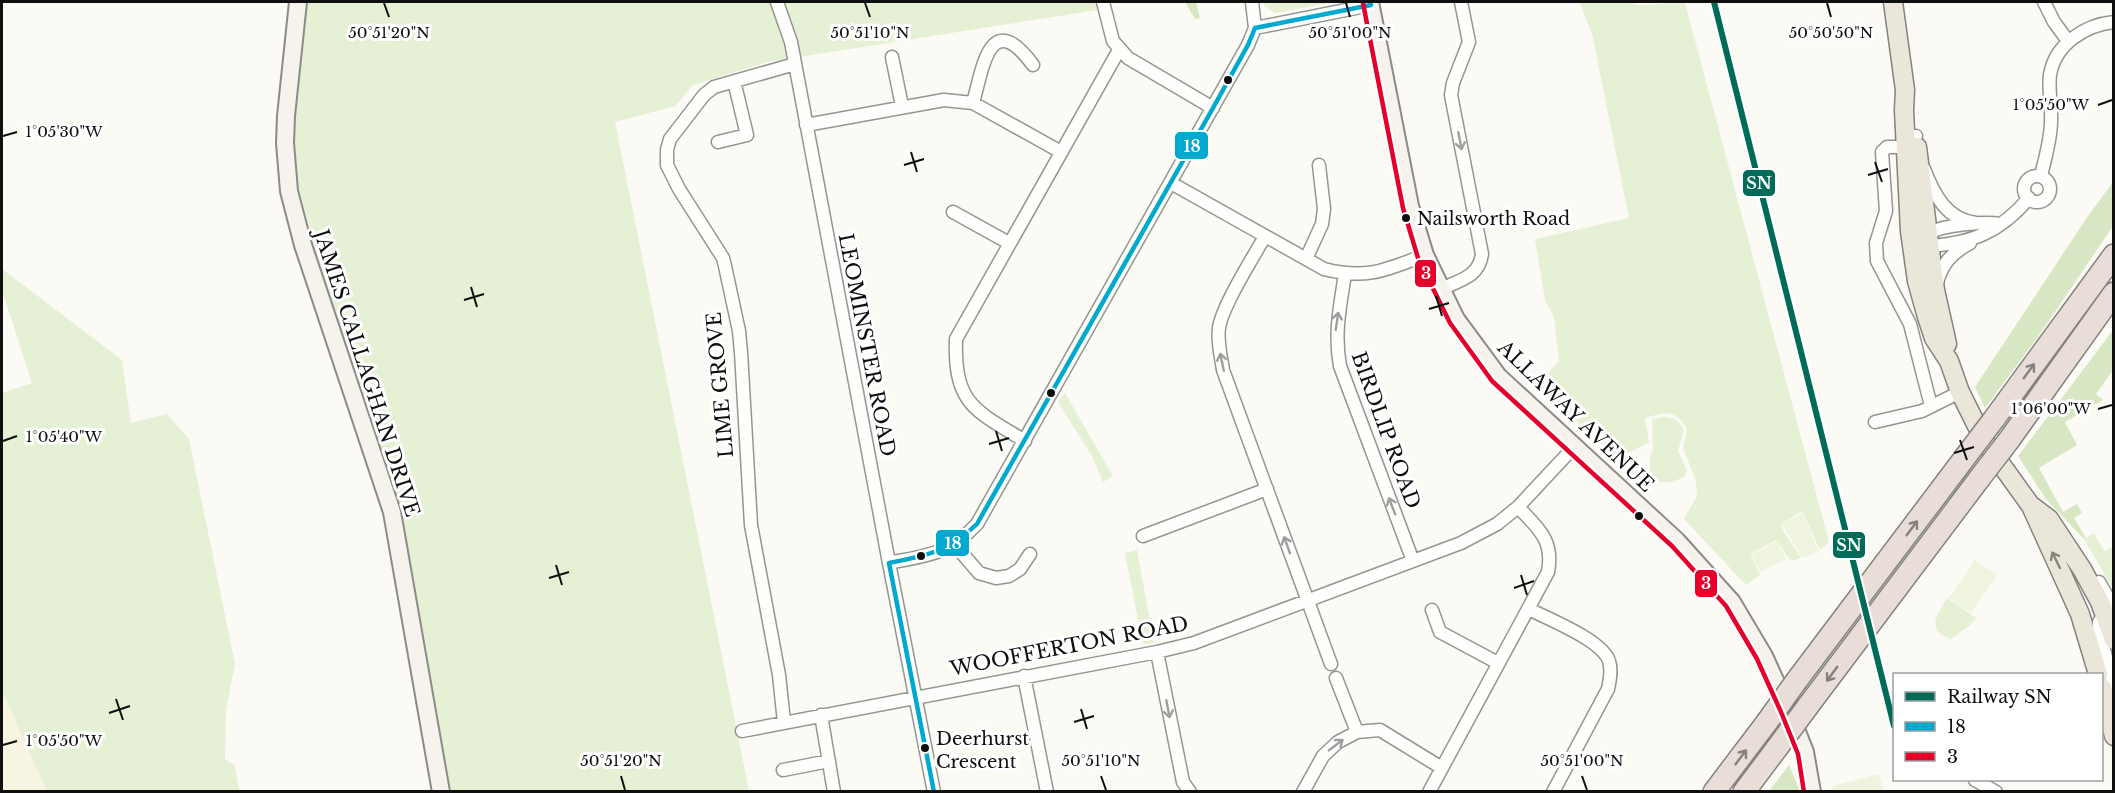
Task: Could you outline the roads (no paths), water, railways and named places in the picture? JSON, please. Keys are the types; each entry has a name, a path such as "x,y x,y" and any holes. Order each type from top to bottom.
{"highway":[{"path":"1714,792 2114,255"},
{"path":"1744,792 1888,596 2008,440 2114,293"}],"main road":[{"path":"1893,2 1905,90 1913,111 1913,145 1922,238 1946,335 1948,361"},
{"path":"1922,238 1920,258 1934,338 1948,361 1960,392 1985,441 2031,506 2080,614 2097,673"},
{"path":"2031,506 2049,519 2071,551 2110,622"},
{"path":"2103,692 2114,736"}],"street":[{"name":"JAMES CALLAGHAN DRIVE","path":"298,2 285,125 289,191 303,245 392,512 441,792"},
{"name":"LEOMINSTER ROAD","path":"777,2 791,42 915,697"},
{"path":"1103,2 1113,40 1119,50 1128,58 1213,108"},
{"path":"888,563 934,554 955,545 977,524 1248,45 1254,28 1252,2"},
{"path":"1441,289 1475,273 1481,264 1482,254 1451,95 1453,83 1469,42 1461,2"},
{"path":"2044,2 2054,22 2068,41"},
{"path":"1254,28 1371,3"},
{"name":"ALLAWAY AVENUE","path":"1371,3 1410,206 1425,255 1456,319 1498,376 1677,541 1732,602 1764,656 1788,709 1805,752 1812,792"},
{"path":"2041,176 2051,129 2050,75 2057,56 2068,41 2088,28 2114,22"},
{"path":"973,104 988,49 996,42 1007,41 1017,46 1033,65"},
{"path":"1025,441 976,411 963,392 955,365 956,339 1119,50"},
{"path":"892,57 902,106"},
{"name":"LIME GROVE","path":"784,722 779,675 751,525 739,331 723,258 679,189 667,165 667,150 670,139 680,125 704,95 714,87 795,64"},
{"path":"718,142 747,135 734,81"},
{"path":"806,125 944,100 973,104 1061,152"},
{"path":"1932,406 1910,324 1877,261 1876,243 1886,211 1882,152 1887,147 1913,145 1926,176 1945,209 1956,218 1976,223"},
{"path":"1306,259 1322,224 1324,209 1319,165"},
{"path":"2041,176 2048,184 2048,194 2039,201 2029,198 2024,189 2032,177 2041,176"},
{"path":"1171,183 1324,269 1361,275 1383,272 1425,255"},
{"path":"1922,238 1947,244 1988,234 2017,213 2029,198"},
{"path":"953,213 1009,243"},
{"path":"1922,238 1938,229 1976,223 2001,224"},
{"path":"1265,236 1225,309 1219,326 1218,344 1223,370 1331,664"},
{"path":"1935,290 1945,262 1953,253 1978,237"},
{"name":"BIRDLIP ROAD","path":"1345,274 1336,329 1336,348 1340,366 1413,561"},
{"path":"1875,422 1922,411 1960,392"},
{"name":"WOOFFERTON ROAD","path":"742,731 1194,643 1461,543 1497,524 1518,507 1574,447"},
{"path":"1143,536 1267,489"},
{"path":"1429,792 1548,572 1550,560 1543,534 1518,507"},
{"path":"955,545 979,573 996,578 1009,576 1020,569 1030,554"},
{"path":"1529,609 1597,646 1609,659 1611,675 1608,690 1553,792"},
{"path":"1432,610 1440,632 1498,663"},
{"path":"2080,614 2085,622 2110,622 2114,688"},
{"path":"1157,652 1183,782 1190,792"},
{"path":"1024,676 1047,792"},
{"path":"1336,678 1357,732"},
{"path":"915,697 934,792"},
{"path":"821,715 834,792"},
{"path":"1303,792 1323,756 1338,742 1357,732 1380,730 1442,768"},
{"path":"783,770 829,761"},
{"path":"1978,781 1996,792"}],"rail line":[{"name":"SN","path":"1714,2 1893,722"}],"place":[{"name":"Nailsworth Road","path":"1406,218"},
{"name":"Deerhurst Crescent","path":"925,748"}]}
